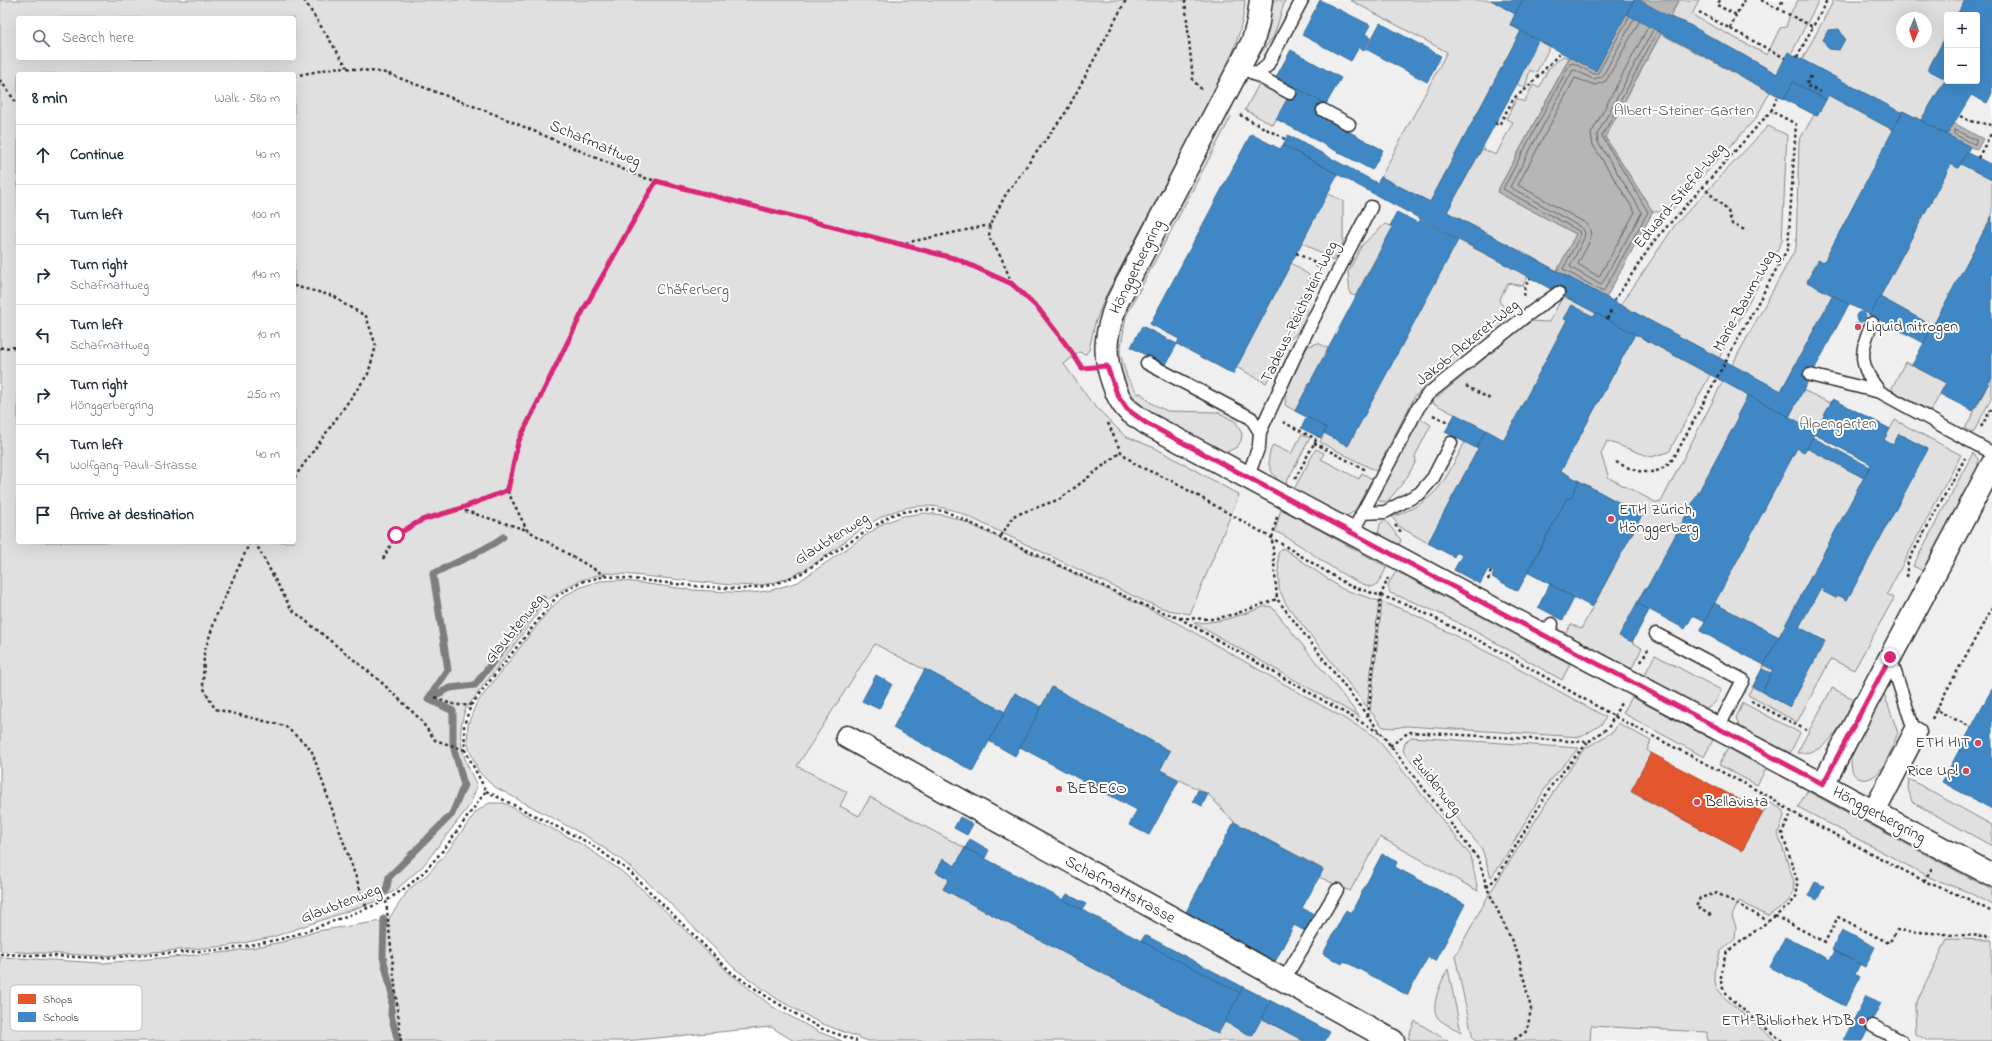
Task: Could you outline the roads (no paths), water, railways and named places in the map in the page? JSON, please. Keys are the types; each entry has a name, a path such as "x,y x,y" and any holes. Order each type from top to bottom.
{"street":[{"name":"Hönggerbergring","path":"1261,0 1258,22 1252,41 1248,71 1221,105 1117,302 1111,320 1106,343 1107,366 1117,394 1127,409 1146,423 1248,476 1352,533 1549,630 1718,728 1992,875"},
{"path":"1823,784 1992,465"},
{"path":"1874,812 1922,728"},
{"name":"Schafmattstrasse","path":"847,737 1393,1041"}],"lane":[{"path":"1248,71 1267,66 1302,0"},
{"path":"1248,71 1290,93"},
{"path":"1323,110 1349,124"},
{"name":"Tadeus-Reichstein-Weg","path":"1248,476 1260,446 1260,432 1299,347 1371,207"},
{"name":"Jakob-Ackeret-Weg","path":"1352,533 1418,408 1428,394 1558,293"},
{"path":"1872,323 1864,340 1862,355 1864,369 1880,392"},
{"path":"1147,363 1251,418 1260,432"},
{"path":"1810,376 1880,392 1992,454"},
{"path":"1362,513 1385,512 1420,493 1433,478 1451,443"},
{"path":"1656,634 1742,680 1718,728"},
{"path":"1890,657 1922,728"},
{"path":"1283,981 1337,890"},
{"path":"1874,1026 1901,1041"}],"water":[{"path":"1634,0 1679,0 1605,137 1653,212 1606,298 1557,271 1576,234 1497,192 1570,57"},
{"path":"1954,123 1983,139 1977,150 1947,135"}],"waterway":[{"path":"428,699 448,670 433,574 478,552 503,537"},
{"path":"428,699 450,688 475,685 542,598"},
{"path":"386,891 389,877 452,814 464,785 453,745 453,711 428,699"},
{"path":"384,919 383,957 392,994 391,1015 398,1041"}],"place":[{"name":"Liquid nitrogen","path":"1858,327"},
{"name":"ETH Zürich, Hönggerberg","path":"1611,519"},
{"name":"ETH HIT","path":"1978,743"},
{"name":"Rice Up!","path":"1966,771"},
{"name":"BEBECO","path":"1059,789"},
{"name":"Bellavista","path":"1697,802"},
{"name":"ETH-Bibliothek HDB","path":"1862,1021"}],"park label":[{"name":"Albert-Steiner-Garten","path":"1684,111"},
{"name":"Chäferberg","path":"693,290"},
{"name":"Alpengarten","path":"1838,424"}]}
